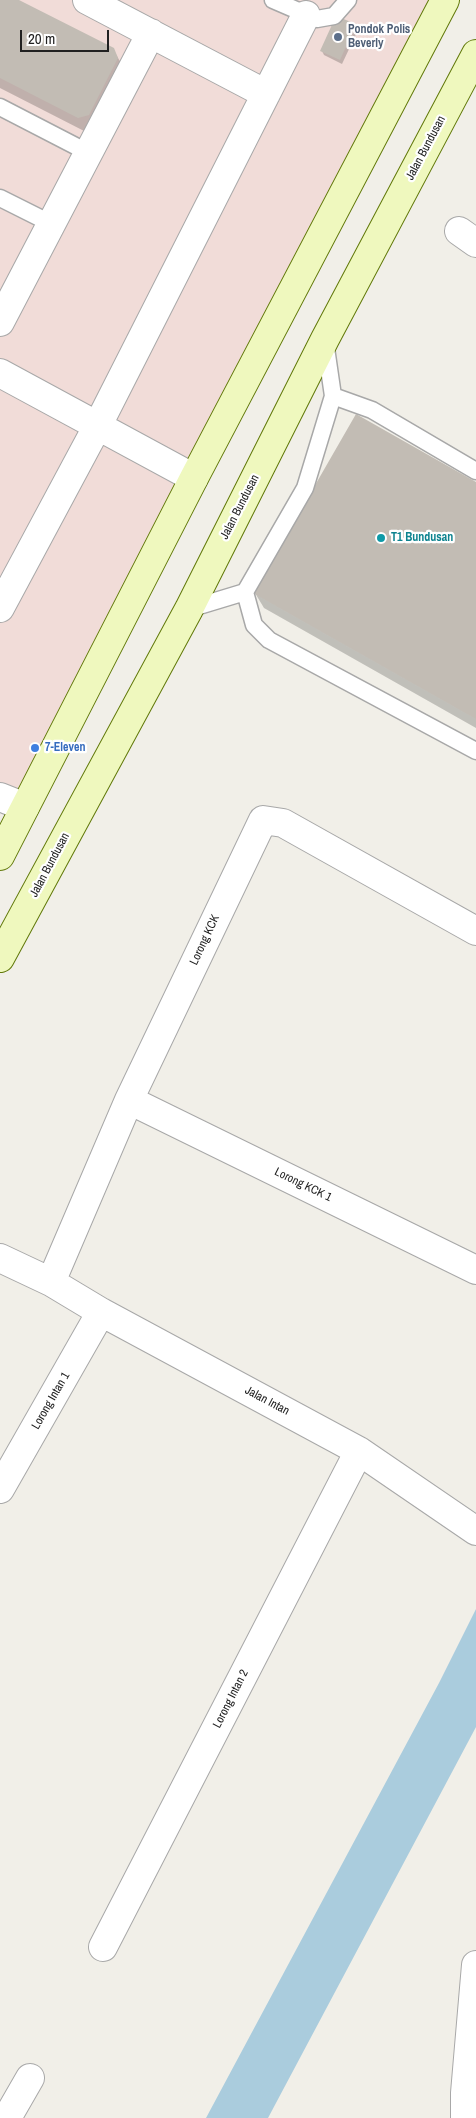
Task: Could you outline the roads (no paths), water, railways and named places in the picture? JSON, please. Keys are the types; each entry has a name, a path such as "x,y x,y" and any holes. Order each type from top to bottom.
{"main road":[{"path":"0,856 194,478 446,0"},
{"name":"Jalan Bundusan","path":"0,958 189,609 325,339 476,54"}],"street":[{"path":"87,0 266,94"},
{"path":"0,608 98,424 306,15"},
{"path":"0,322 151,33"},
{"path":"0,373 98,424 194,478"},
{"path":"0,797 25,807"},
{"name":"Lorong KCK","path":"51,1282 130,1100 263,820 283,823 476,931"},
{"name":"Lorong KCK 1","path":"130,1100 476,1270"},
{"name":"Jalan Intan","path":"0,1258 51,1282 101,1312 359,1451 476,1530"},
{"name":"Lorong Intan 1","path":"0,1490 101,1312"},
{"name":"Lorong Intan 2","path":"103,1947 359,1451"},
{"path":"465,2118 465,2093 476,1966"},
{"path":"7,2118 30,2078"}],"lane":[{"path":"273,0 317,19 334,16 348,0"},
{"path":"0,107 89,153"},
{"path":"0,198 52,224"},
{"path":"189,609 245,592 306,488 333,396 325,339"},
{"path":"333,396 372,410 476,471"},
{"path":"245,592 254,624 269,640 476,751"}],"water":[{"path":"476,1609 476,1727 268,2118 206,2118 439,1683"}],"place":[{"name":"Pondok Polis Beverly","path":"338,37"},
{"name":"T1 Bundusan","path":"381,538"},
{"name":"7-Eleven","path":"35,748"}]}
